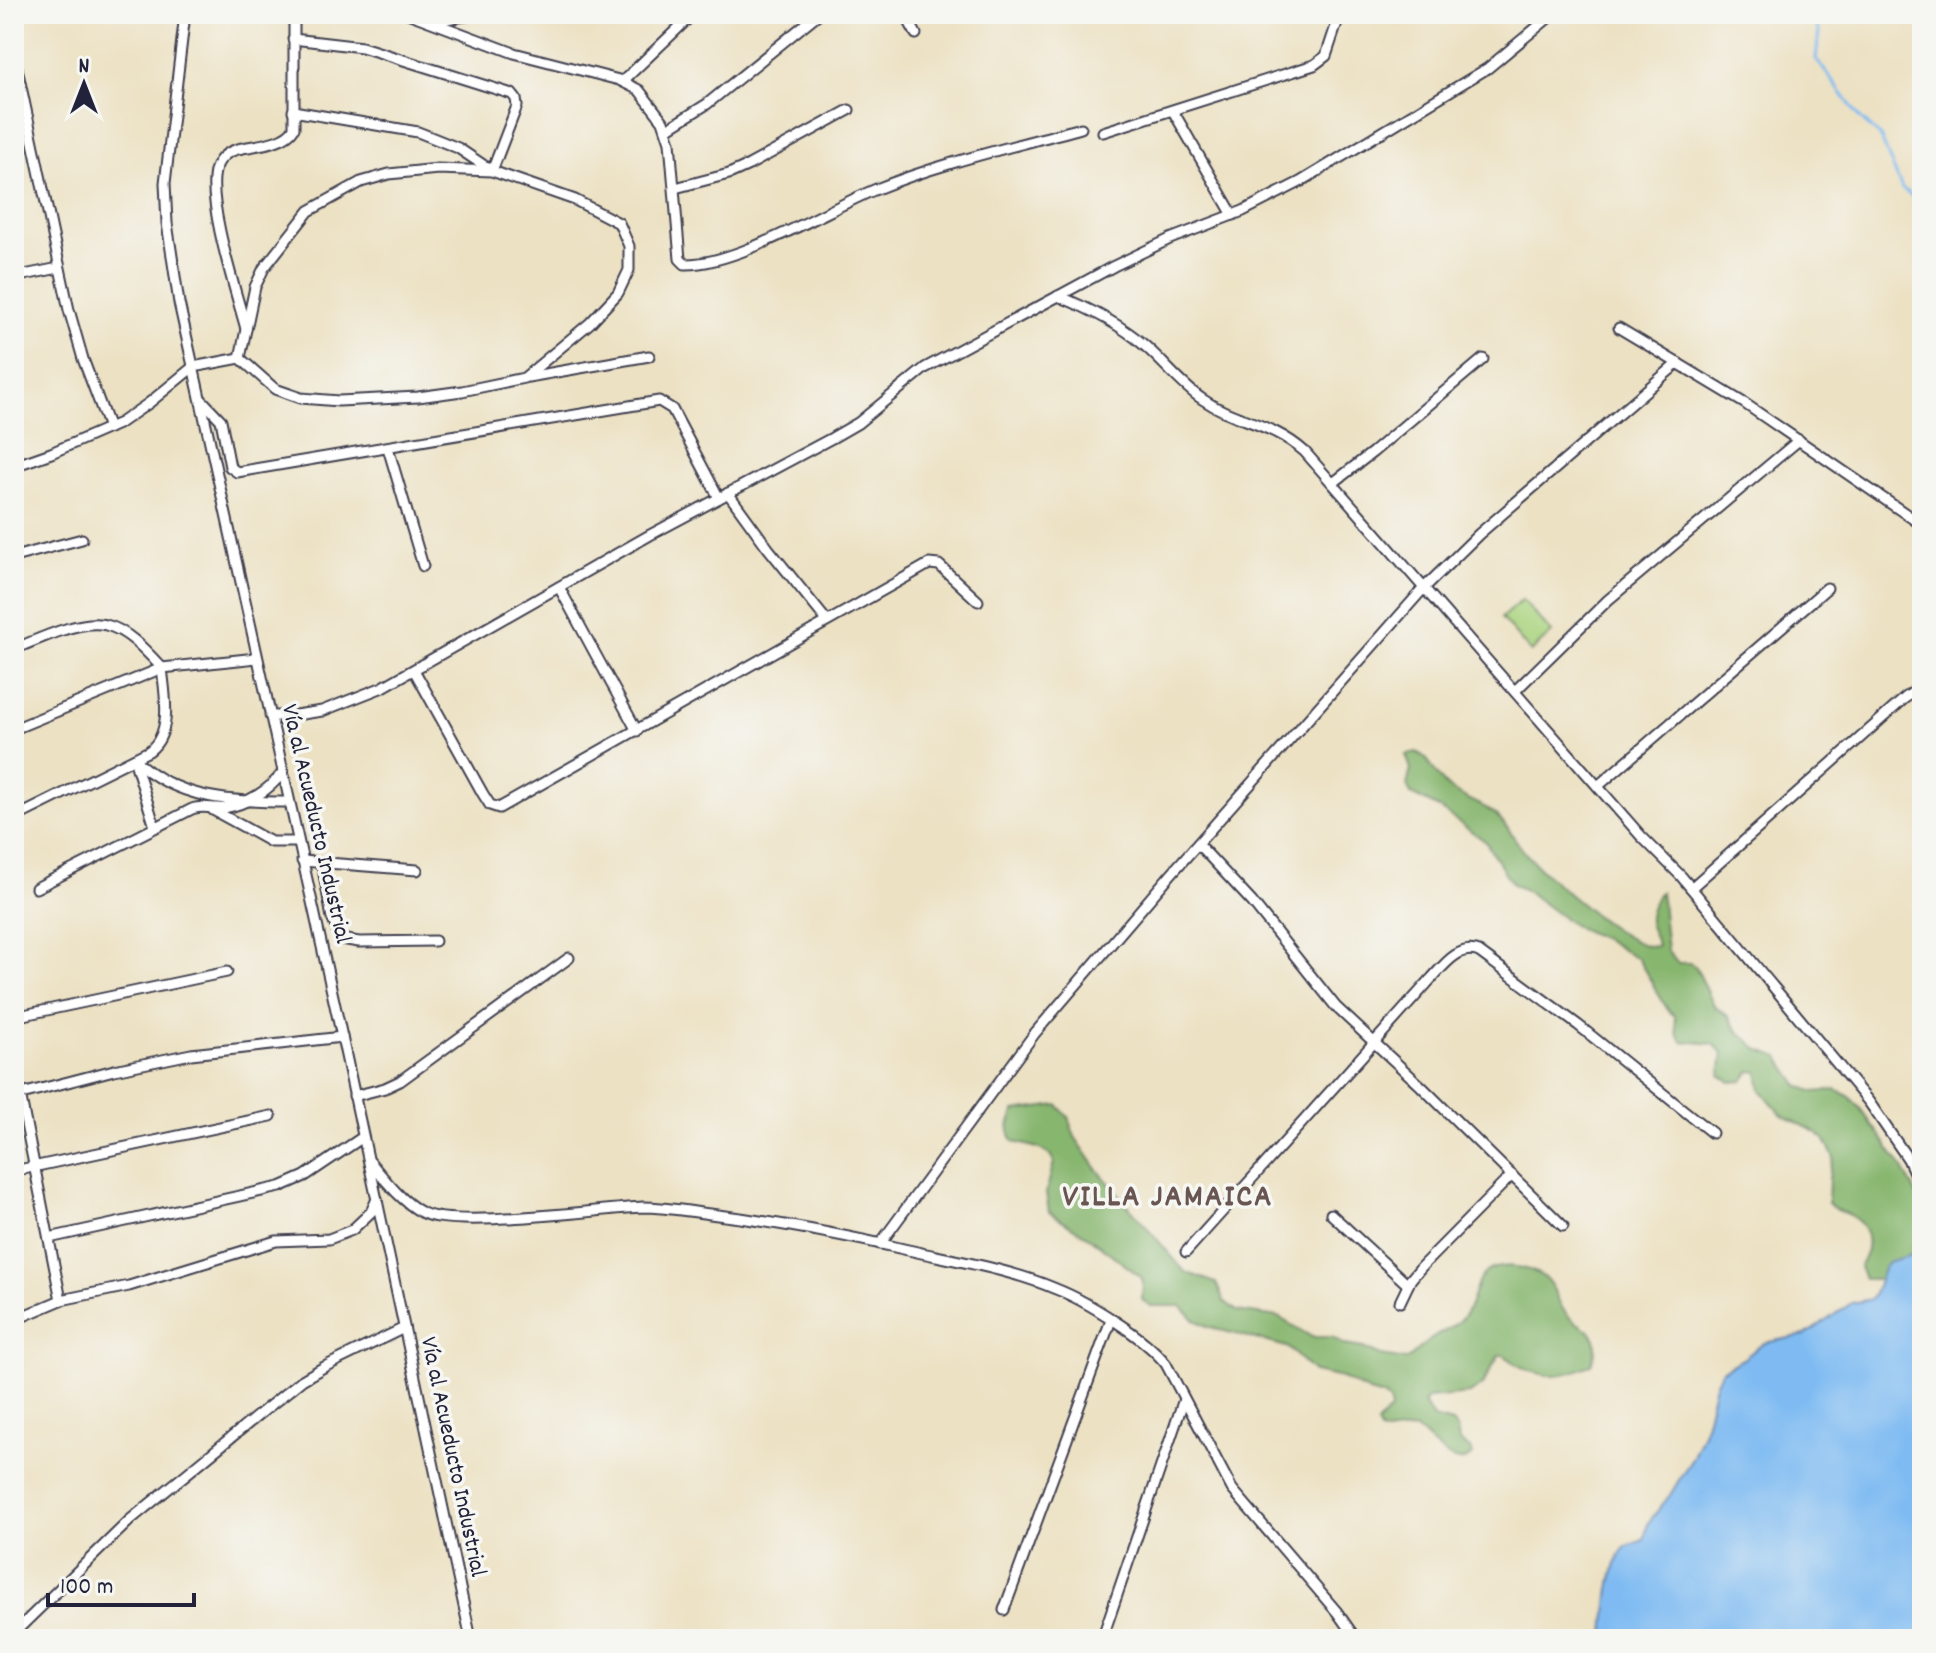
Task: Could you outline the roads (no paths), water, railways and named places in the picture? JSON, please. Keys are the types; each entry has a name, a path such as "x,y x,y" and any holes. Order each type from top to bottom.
{"street":[{"name":"Vía al Acueducto Industrial","path":"185,14 165,183 172,263 471,1639"},
{"path":"247,331 225,257 212,183 216,165 227,152 285,138 294,128 294,14"},
{"path":"410,14 514,53 623,81 644,95 667,129 681,262 701,263 759,244 875,190 916,175 1081,128"},
{"path":"430,22 478,14"},
{"path":"623,81 693,14"},
{"path":"667,129 707,104 818,14"},
{"path":"905,14 916,34"},
{"path":"1103,132 1314,65 1326,56 1340,14"},
{"path":"270,716 322,711 365,696 414,670 858,423 925,368 1170,239 1233,215 1300,182 1466,82 1506,54 1553,14"},
{"path":"293,39 362,47 512,94 517,106 492,171"},
{"path":"14,54 59,268 80,348 109,428"},
{"path":"675,188 729,174 785,147 849,110"},
{"path":"293,111 418,132 458,148 492,171 575,200 619,223 629,246 629,270 618,293 590,323 524,378"},
{"path":"1173,111 1233,215"},
{"path":"14,123 27,119"},
{"path":"240,358 255,287 264,268 309,211 361,182 389,174 438,169 492,171"},
{"path":"14,277 59,268"},
{"path":"1058,296 1085,307 1130,334 1200,398 1221,410 1270,427 1291,440 1333,483 1423,589 1691,888 1869,1102 1908,1159 1922,1190"},
{"path":"1619,328 1799,440 1922,525"},
{"path":"240,358 275,389 301,398 339,401 418,397 649,356"},
{"path":"15,463 109,428 143,408 193,367 240,358"},
{"path":"1333,483 1483,359"},
{"path":"880,1244 1035,1033 1423,589 1479,534 1678,363"},
{"path":"201,399 221,420 233,471 243,472 659,401 672,409 724,496 827,621"},
{"path":"1515,691 1608,600 1799,440"},
{"path":"388,448 423,566"},
{"path":"14,557 82,539"},
{"path":"414,670 483,794 494,808 505,806 929,564 939,565 978,601"},
{"path":"559,587 637,731"},
{"path":"1598,786 1827,588"},
{"path":"14,649 66,630 100,624 115,628 136,642 162,668 164,717 162,738 149,751 14,818"},
{"path":"14,729 162,668 257,658"},
{"path":"1691,888 1894,707 1922,686"},
{"path":"134,759 156,778 271,842 298,842"},
{"path":"134,759 155,827"},
{"path":"36,888 192,809 225,807 247,800 268,789 283,772"},
{"path":"187,793 289,802"},
{"path":"1198,844 1252,902 1319,988 1563,1226"},
{"path":"302,861 417,870"},
{"path":"322,863 332,918 341,939 359,942 435,941"},
{"path":"1186,1252 1450,960 1464,951 1474,950 1578,1025 1712,1133"},
{"path":"354,1096 400,1081 569,958"},
{"path":"14,1017 227,972"},
{"path":"17,1095 191,1054 342,1037"},
{"path":"14,1064 17,1095 35,1167 61,1300"},
{"path":"14,1171 271,1116"},
{"path":"49,1238 280,1187 305,1176 363,1137"},
{"path":"368,1160 400,1195 431,1216 493,1218 655,1207 738,1217 976,1265 1041,1283 1072,1296 1158,1353 1232,1489 1337,1612 1356,1639"},
{"path":"1400,1302 1422,1266 1512,1175"},
{"path":"14,1320 61,1300 129,1286 276,1241 329,1239 352,1230 371,1212 377,1199"},
{"path":"1331,1214 1408,1285"},
{"path":"1004,1610 1111,1320"},
{"path":"14,1633 130,1520 302,1380 404,1328"},
{"path":"1102,1639 1184,1399"}],"water":[{"path":"1922,1252 1922,1639 1602,1639 1616,1563 1626,1547 1644,1540 1648,1523 1670,1495 1693,1457 1722,1370 1764,1343 1805,1335 1852,1303 1871,1299 1888,1262"}],"waterway":[{"path":"1810,14 1819,31 1816,59 1860,118 1880,136 1902,189 1922,203"}],"district":[{"name":"VILLA JAMAICA","path":"1168,1199"}]}
